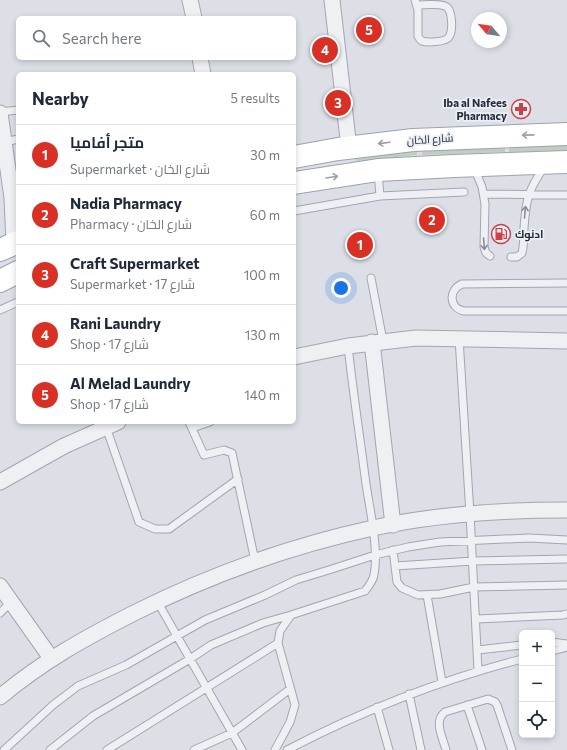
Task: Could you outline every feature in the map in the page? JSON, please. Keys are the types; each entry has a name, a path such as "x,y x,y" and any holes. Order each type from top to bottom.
{"main road":[{"name":"شارع الخان","path":"296,157 389,142 438,138 567,134"},
{"path":"296,183 378,170 474,165 557,163"},
{"path":"0,281 16,273"}],"street":[{"path":"190,0 194,16"},
{"path":"332,0 349,148"},
{"path":"200,60 203,72"},
{"path":"0,112 12,141 15,202 11,245"},
{"path":"296,357 378,341 416,338 567,341"},
{"path":"378,341 393,524"},
{"path":"0,482 43,457 112,424"},
{"path":"0,697 24,677 51,658 86,637 157,601 190,586 255,561 300,546 393,524 470,514 531,510 567,510"},
{"path":"0,586 51,658"}],"lane":[{"path":"416,3 441,5 450,10 452,15 450,35 448,39 441,41 424,41 420,39 418,36 418,14 416,3"},
{"path":"0,112 16,110"},
{"path":"511,257 517,257 522,253 528,195 536,179 557,163"},
{"path":"474,165 484,194 484,248 486,253 490,256"},
{"path":"378,170 380,196"},
{"path":"296,211 380,196 464,192"},
{"path":"484,194 567,195"},
{"path":"371,278 378,341"},
{"path":"567,283 462,284 455,288 452,300 456,308 464,311 567,311"},
{"path":"0,310 16,303"},
{"path":"459,338 472,540 478,670"},
{"path":"50,750 93,716 211,645 263,623 365,591 374,576 375,555 373,528 353,397 348,346"},
{"path":"114,424 139,522 156,529 169,529 238,479"},
{"path":"191,425 204,455 224,450 232,453 255,561"},
{"path":"4,750 53,705 78,686 126,665 205,620 265,595 296,580 393,550 440,542 529,538 567,540"},
{"path":"393,550 397,582 402,588 418,595 440,594 474,587 567,585"},
{"path":"395,566 473,561 567,559"},
{"path":"427,595 442,682"},
{"path":"157,601 242,750"},
{"path":"0,613 11,602"},
{"path":"476,619 563,616 567,614"},
{"path":"275,750 290,722 295,705 278,644 280,631 291,615"},
{"path":"555,643 567,646"},
{"path":"108,750 278,644"},
{"path":"478,650 519,645"},
{"path":"555,650 567,646"},
{"path":"287,750 341,723 409,694 478,670 519,660"},
{"path":"194,750 232,733 290,689"},
{"path":"409,694 422,750"},
{"path":"446,750 439,725 439,719 445,712 485,700 495,702 499,709 512,750"},
{"path":"467,705 482,750"},
{"path":"377,707 389,750"}],"green space":[{"path":"567,145 567,151 509,152 509,146"},
{"path":"505,146 505,152 422,155 422,149"},
{"path":"417,149 417,155 356,161 355,157"}],"place":[{"name":"Al Melad Laundry","path":"369,30"},
{"name":"Rani Laundry","path":"325,50"},
{"name":"Craft Supermarket","path":"338,103"},
{"name":"Iba al Nafees Pharmacy","path":"521,109"},
{"name":"Nadia Pharmacy","path":"432,220"},
{"name":"ادنوك","path":"501,234"},
{"name":"متجر أفاميا","path":"360,245"}]}
